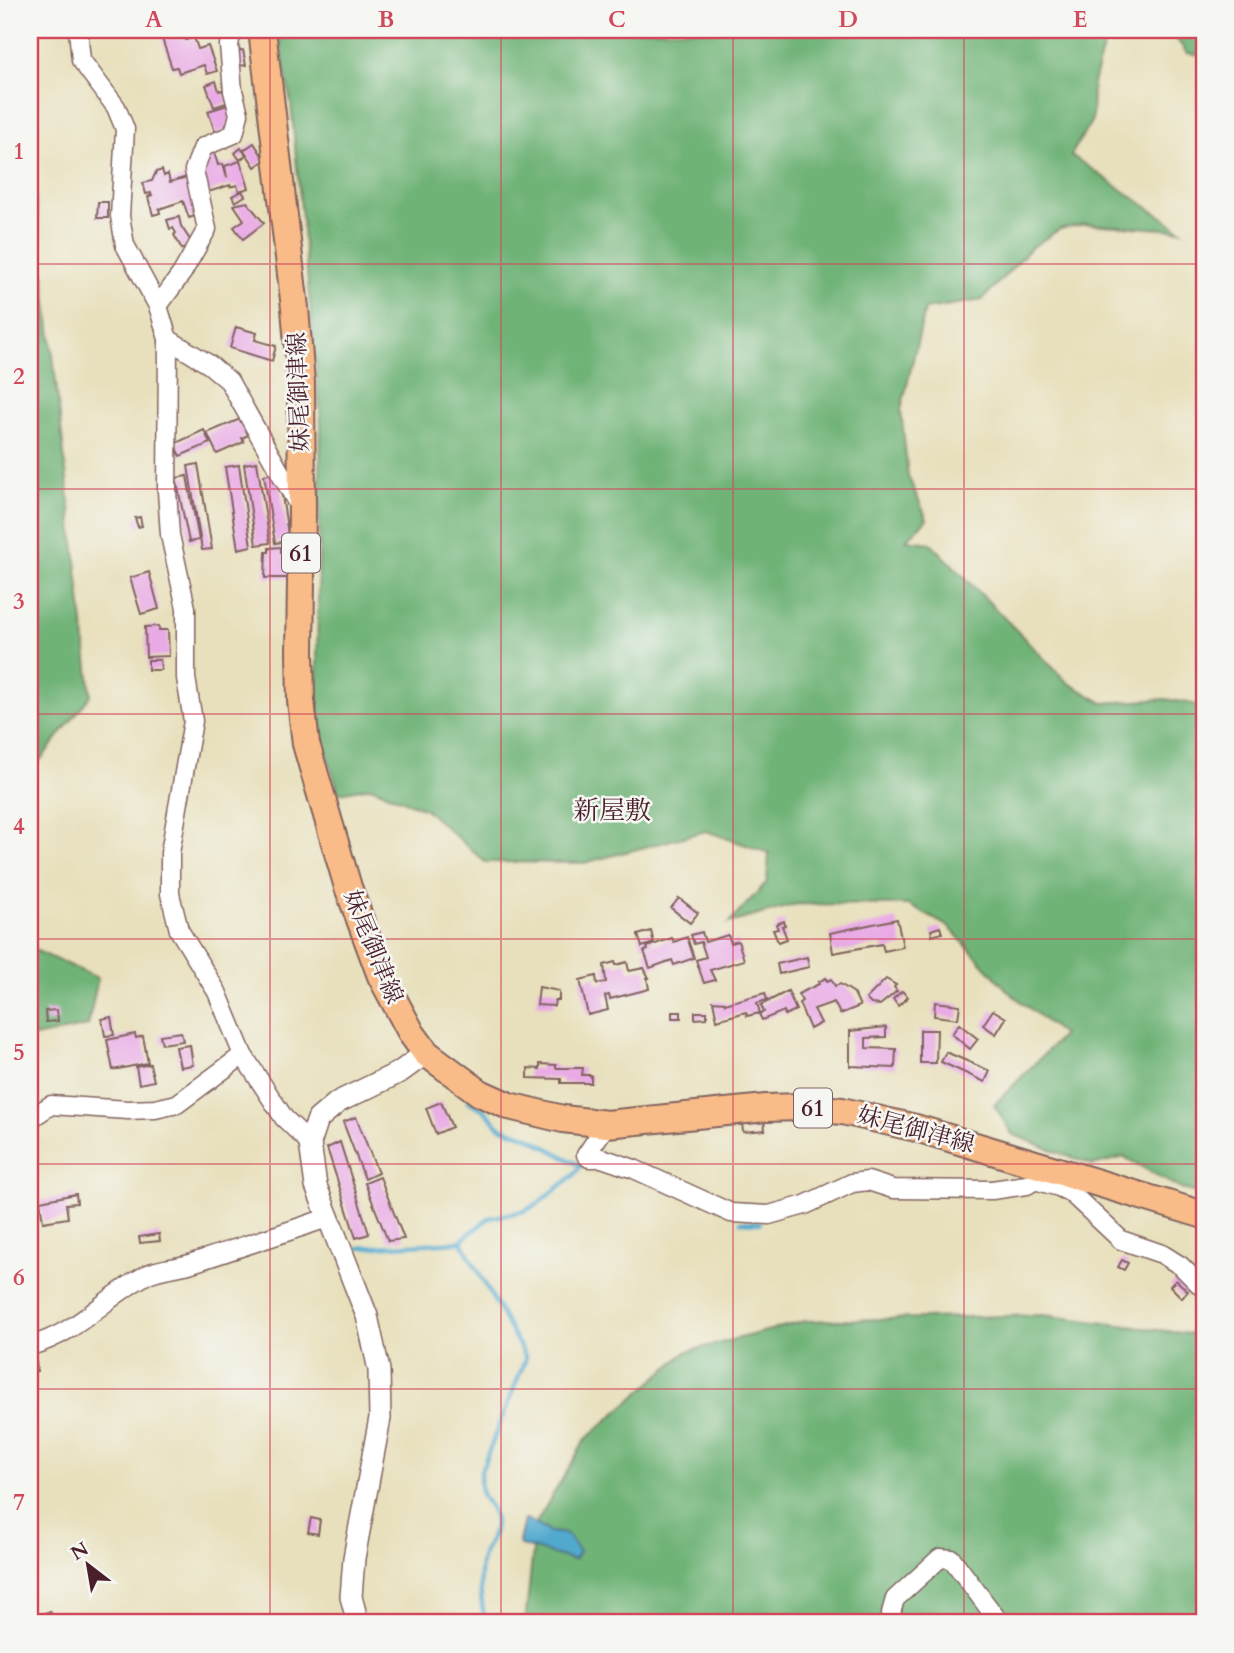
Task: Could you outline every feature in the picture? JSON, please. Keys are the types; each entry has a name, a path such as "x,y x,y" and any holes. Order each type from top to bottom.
{"main road":[{"name":"妹尾御津線","path":"262,30 295,308 300,383 300,677 306,744 348,887 381,976 412,1034 426,1053 480,1093 509,1106 563,1119 607,1124 766,1108 800,1107 842,1111 916,1128 1040,1173 1204,1215"}],"street":[{"path":"78,30 82,60 116,107 125,129 120,216 125,244 158,306 168,339 167,491 170,535 186,608 186,678 193,721 170,853 170,894 180,930 217,992 243,1055 284,1118 310,1143"},
{"path":"158,306 182,273 207,229 194,170 203,147 234,134 239,114 233,91 229,45 232,30"},
{"path":"168,339 210,365 229,381 302,510"},
{"path":"358,1623 351,1597 354,1558 380,1418 379,1370 367,1316 316,1185 310,1143 318,1119 338,1102 400,1072 426,1053"},
{"path":"30,1119 51,1105 128,1110 155,1109 177,1104 243,1055"},
{"path":"607,1124 586,1156 602,1158 634,1169 731,1213 769,1215 789,1211 852,1183 868,1181 893,1189 992,1190 1027,1185 1040,1173 1071,1193 1121,1240 1153,1258 1181,1266 1204,1289"},
{"path":"30,1346 53,1339 87,1319 115,1294 151,1273 179,1267 327,1218"},
{"path":"896,1623 891,1612 895,1599 940,1559 952,1559 1000,1623"}],"green space":[{"path":"278,30 1108,30 1093,83 1092,120 1071,155 1181,230 1085,224 1060,229 1032,247 982,300 925,309 901,410 908,476 927,519 906,540 931,543 1067,682 1103,703 1166,699 1204,706 1204,1194 1181,1189 1124,1157 1093,1165 1012,1134 994,1105 1063,1035 1009,992 949,927 909,905 797,904 729,923 767,882 769,853 706,831 584,863 485,862 425,809 371,787 339,793 316,721 321,421 291,104"},
{"path":"1170,30 1204,30 1204,56 1187,53"},
{"path":"30,150 91,695 30,773"},
{"path":"30,948 98,978 88,1026 30,1038"},
{"path":"1043,1315 1204,1336 1204,1623 525,1623 536,1523 586,1439 686,1352 805,1321"}],"water":[{"path":"526,1519 550,1532 567,1534 579,1552 574,1560 520,1545"}],"building":[{"path":"183,30 186,40 194,37 198,49 208,46 217,71 207,74 204,65 179,73 177,67 172,68 161,36"},
{"path":"243,50 246,65 238,66 236,51"},
{"path":"216,81 219,91 222,90 230,102 214,107 206,85"},
{"path":"228,105 230,124 216,135 208,111"},
{"path":"254,143 265,160 255,167 244,150"},
{"path":"241,148 246,155 240,160 235,153"},
{"path":"213,149 218,165 223,164 227,178 225,166 240,161 249,188 239,191 237,185 230,185 205,193 197,171 204,169 201,161 203,153"},
{"path":"162,170 164,176 168,174 170,182 187,177 198,215 189,218 183,201 159,209 160,213 153,215 148,197 152,195 146,194 143,183 152,181 156,172"},
{"path":"242,191 245,196 235,202 232,196"},
{"path":"98,202 108,202 108,218 97,218"},
{"path":"247,202 264,223 243,239 234,227 244,220 234,205"},
{"path":"179,217 181,226 192,243 182,249 167,220"},
{"path":"236,327 257,333 255,340 276,346 272,361 230,348"},
{"path":"245,417 252,433 242,438 244,442 217,454 207,433"},
{"path":"204,430 210,443 180,456 174,444"},
{"path":"257,462 270,543 256,545 244,464"},
{"path":"198,464 212,549 202,550 188,466"},
{"path":"239,465 251,546 238,549 225,467"},
{"path":"274,473 281,489 289,541 275,543 264,475"},
{"path":"187,476 199,540 189,542 176,478"},
{"path":"140,517 142,526 138,527 135,518"},
{"path":"281,547 281,552 290,553 290,578 265,578 266,552 269,552 269,548"},
{"path":"149,572 159,609 141,614 130,578"},
{"path":"159,626 159,630 168,630 169,656 146,657 145,627"},
{"path":"148,660 160,660 161,670 148,670"},
{"path":"679,898 698,913 690,923 671,908"},
{"path":"897,919 903,947 884,951 882,944 833,953 830,933"},
{"path":"784,921 785,925 782,926 787,939 778,942 773,930 778,929 776,924"},
{"path":"940,927 942,933 932,936 931,930"},
{"path":"651,931 654,943 642,947 638,935"},
{"path":"702,932 705,942 728,935 731,943 738,941 744,960 710,970 715,980 704,983 696,960 706,957 701,942 694,944 691,935"},
{"path":"687,937 694,958 674,965 672,960 650,968 644,951 648,950 647,947 672,938 674,942"},
{"path":"807,957 809,967 779,974 777,964"},
{"path":"615,962 616,965 627,962 629,971 644,968 649,978 649,989 610,999 609,995 605,996 608,1010 588,1015 580,980 596,976 597,984 606,982 604,965"},
{"path":"826,978 827,981 831,979 835,986 840,984 854,993 860,1006 840,1014 834,1002 814,1009 821,1023 810,1029 798,994"},
{"path":"886,979 896,985 894,987 897,991 880,1005 871,1004 866,999"},
{"path":"539,987 559,991 559,1000 555,1000 554,1006 537,1005"},
{"path":"788,991 796,1010 785,1015 784,1011 762,1020 759,1014 764,1012 761,1005"},
{"path":"902,991 908,997 898,1006 893,999"},
{"path":"765,993 767,1000 757,1003 760,1013 747,1016 746,1012 717,1020 713,1001 725,1004"},
{"path":"935,1002 960,1005 958,1019 934,1016"},
{"path":"57,1010 58,1021 46,1022 45,1011"},
{"path":"993,1010 1006,1018 996,1034 983,1025"},
{"path":"672,1012 681,1012 681,1018 672,1018"},
{"path":"695,1012 707,1012 707,1018 695,1019"},
{"path":"111,1017 114,1035 105,1036 102,1019"},
{"path":"959,1024 978,1039 970,1049 952,1034"},
{"path":"886,1027 886,1037 866,1038 866,1048 896,1049 895,1068 850,1066 850,1031"},
{"path":"920,1030 937,1030 936,1063 920,1063"},
{"path":"181,1032 183,1041 162,1044 160,1035"},
{"path":"135,1034 136,1038 143,1036 148,1063 113,1070 107,1040"},
{"path":"190,1045 193,1065 180,1067 176,1047"},
{"path":"946,1052 990,1071 985,1082 941,1062"},
{"path":"150,1064 154,1081 139,1084 136,1067"},
{"path":"540,1064 556,1065 556,1068 583,1068 582,1075 591,1075 591,1083 561,1083 561,1079 528,1078 528,1068 540,1069"},
{"path":"441,1102 452,1127 436,1134 426,1108"},
{"path":"356,1117 378,1173 365,1179 343,1122"},
{"path":"764,1121 765,1130 743,1132 742,1123"},
{"path":"340,1142 369,1234 356,1238 327,1148"},
{"path":"380,1177 404,1239 388,1241 365,1183"},
{"path":"76,1194 77,1203 66,1204 68,1218 43,1222 40,1201"},
{"path":"159,1234 160,1241 140,1243 139,1237"},
{"path":"1122,1260 1128,1263 1124,1270 1118,1267"},
{"path":"1176,1280 1188,1291 1182,1298 1170,1286"},
{"path":"36,1362 37,1371 30,1372 30,1363"},
{"path":"311,1518 320,1520 318,1534 308,1532"},
{"path":"50,1611 54,1620 46,1623 42,1614"},
{"path":"41,1615 44,1623 31,1623 30,1619"}],"waterway":[{"path":"468,1101 484,1110 500,1127 526,1136 577,1164 588,1163"},
{"path":"359,1248 459,1242 489,1218 524,1211 536,1205 574,1175 581,1165"},
{"path":"741,1222 760,1223"},
{"path":"461,1241 526,1358 481,1471 481,1490 495,1522 494,1531 483,1553 480,1574 485,1623"}],"district":[{"name":"新屋敷","path":"612,810"}]}
